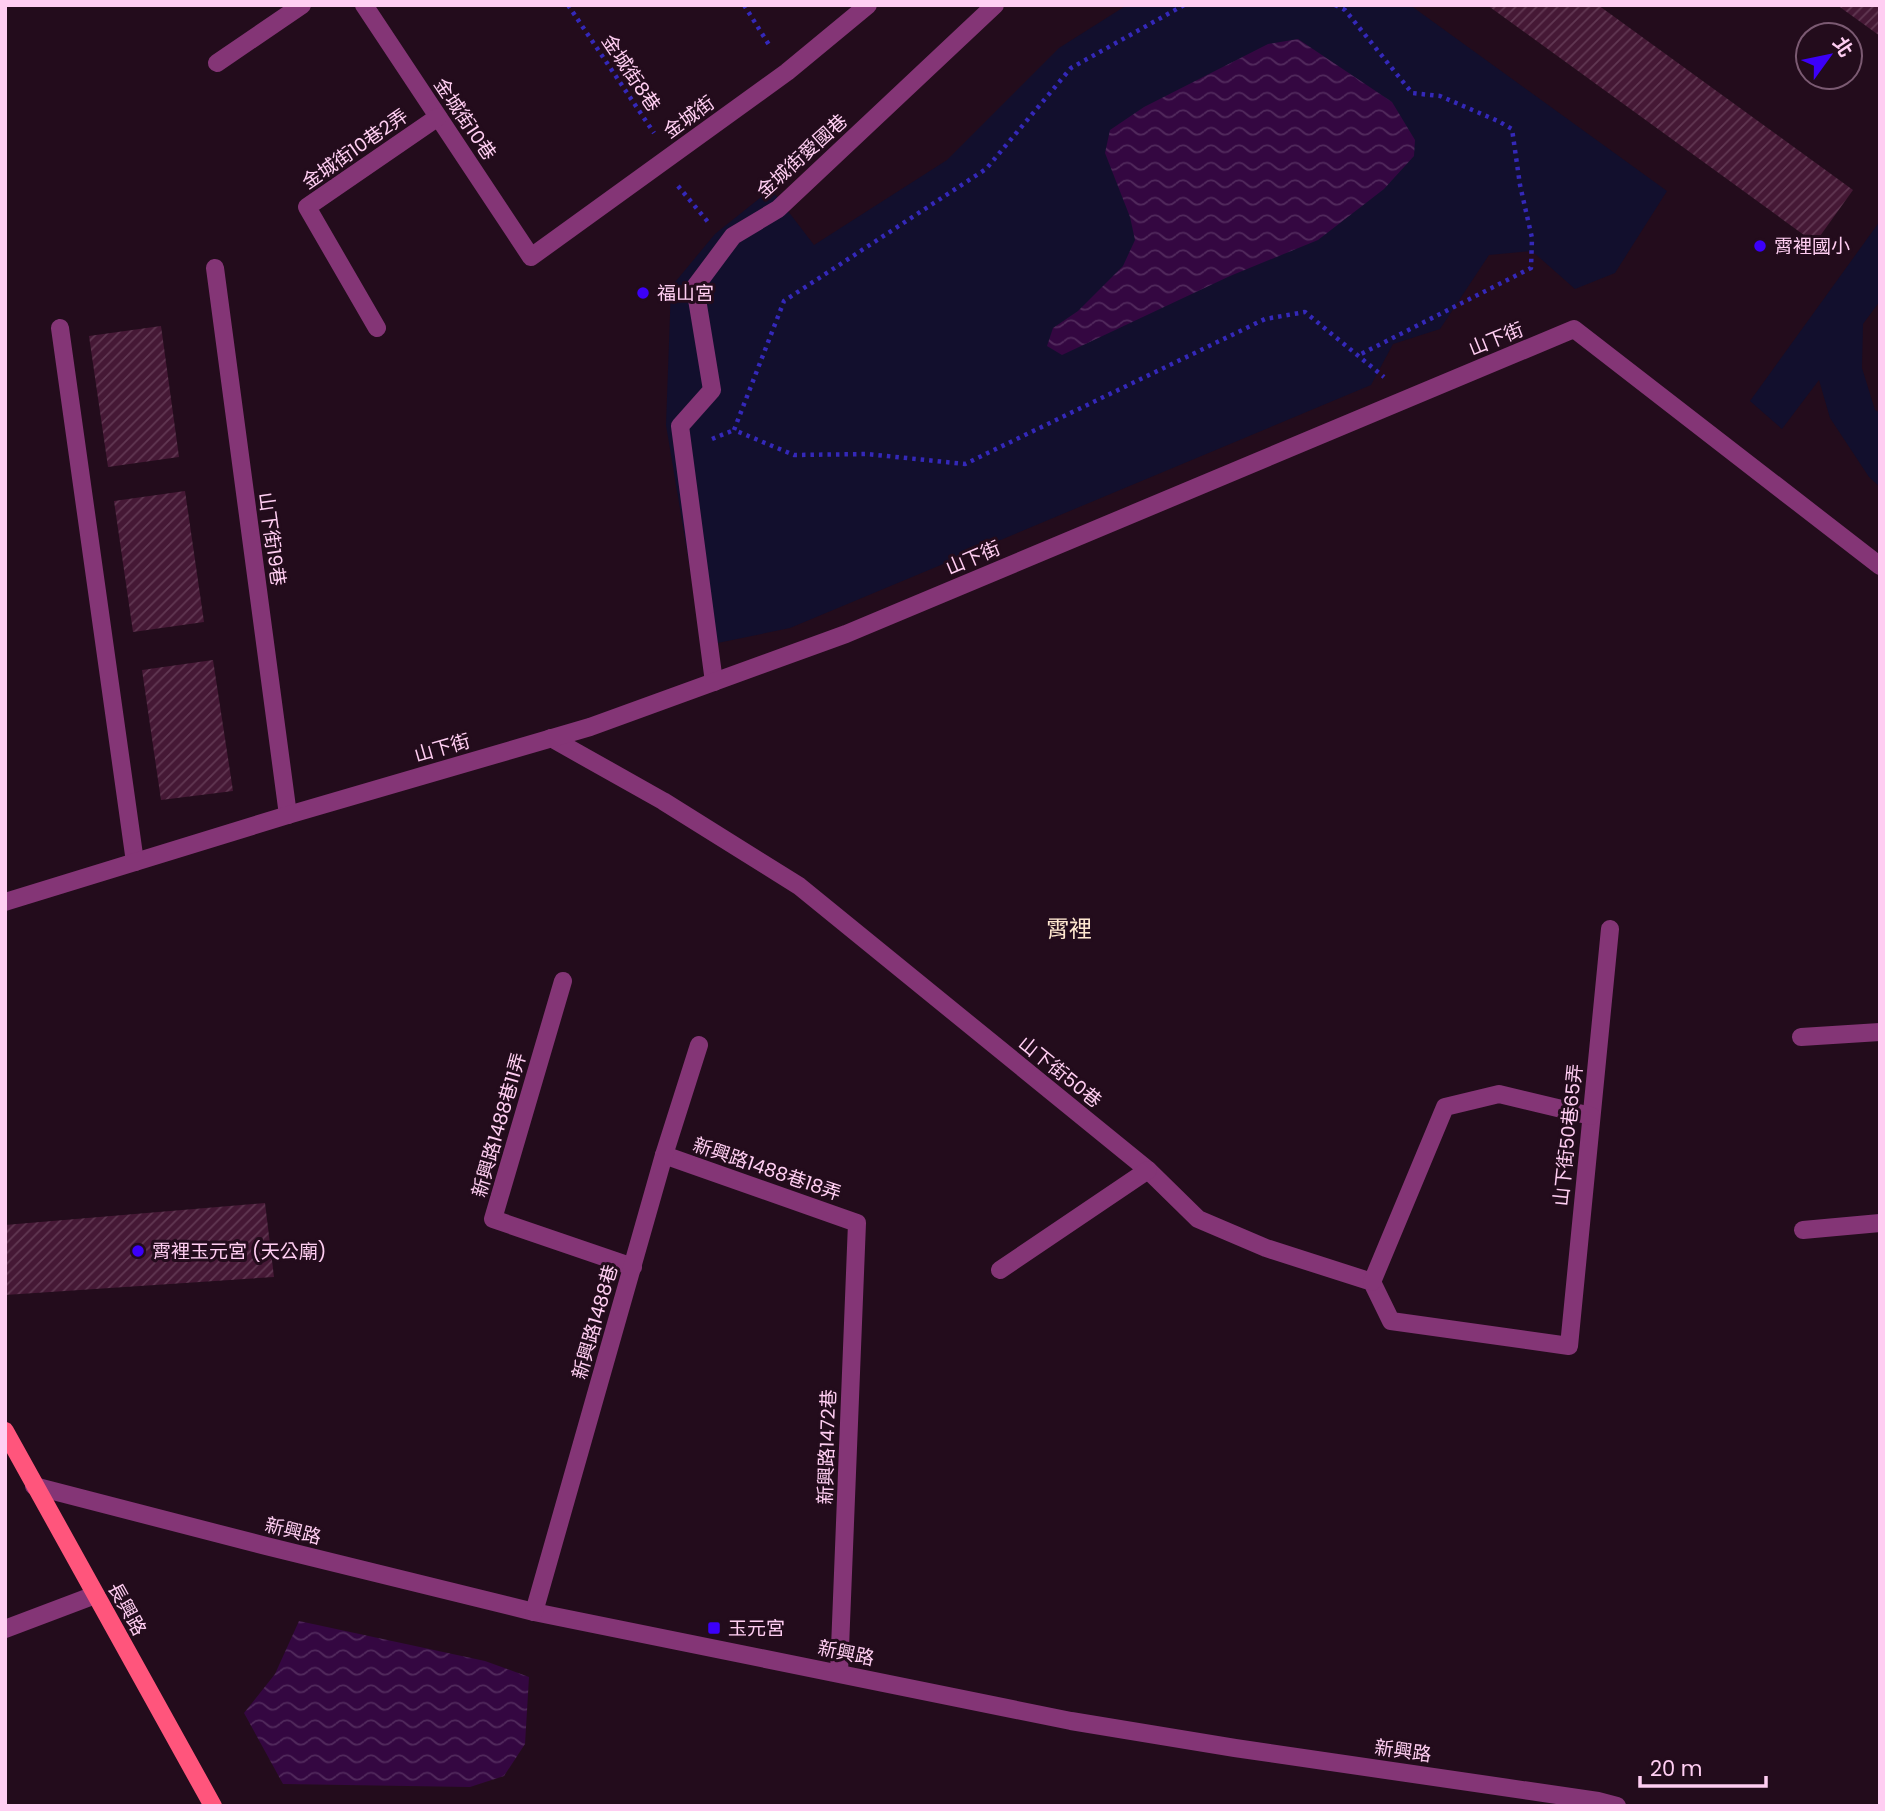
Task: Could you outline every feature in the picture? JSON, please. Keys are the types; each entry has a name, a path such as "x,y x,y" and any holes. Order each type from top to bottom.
{"main road":[{"name":"長興路","path":"5,1432 213,1806"}],"street":[{"path":"216,63 302,5"},
{"name":"金城街10巷","path":"364,5 531,257"},
{"name":"金城街","path":"531,257 787,72 868,5"},
{"name":"金城街愛國巷","path":"714,682 680,426 712,390 695,287 733,236 778,209 995,5"},
{"name":"金城街10巷2弄","path":"377,328 307,207 438,117"},
{"name":"山下街19巷","path":"215,268 288,815"},
{"path":"60,328 135,862"},
{"name":"山下街","path":"5,902 551,738 846,634 1574,330 1880,566"},
{"name":"山下街50巷","path":"551,738 663,801 799,886 1149,1170 1198,1219 1266,1248 1372,1282"},
{"name":"山下街50巷65弄","path":"1372,1282 1391,1321 1569,1346 1610,929"},
{"name":"新興路1488巷11弄","path":"563,981 493,1219 633,1266"},
{"path":"1801,1037 1880,1032"},
{"name":"新興路1488巷","path":"534,1612 664,1155 699,1045"},
{"path":"1372,1282 1445,1107 1499,1094 1591,1116"},
{"name":"新興路1488巷18弄","path":"664,1155 857,1223"},
{"path":"1000,1270 1149,1170"},
{"name":"新興路1472巷","path":"839,1673 857,1223"},
{"path":"1803,1230 1880,1223"},
{"name":"新興路","path":"34,1486 534,1612 1071,1721 1617,1806"},
{"path":"5,1629 95,1595"}],"path":[{"name":"金城街8巷","path":"568,5 665,160 726,245"},
{"path":"744,5 787,72"},
{"path":"1184,5 1071,68 985,169 784,301 734,430 794,455 867,454 965,464 1265,319 1305,312 1357,356 1531,268 1532,238 1520,185 1512,129 1440,96 1412,93 1345,9 1335,5"}],"shaded area":[{"path":"1127,5 1410,5 1667,191 1615,273 1575,289 1532,251 1489,255 1440,329 1393,344 1371,385 790,628 703,646 666,425 671,287 715,234 771,189 814,245 947,160 1059,48"},
{"path":"1880,221 1880,301 1863,324 1862,368 1875,410 1880,413 1880,487 1869,477 1830,418 1819,380 1782,429 1750,401"}],"water":[{"path":"1298,39 1392,102 1415,140 1414,156 1384,189 1318,240 1230,276 1062,355 1047,346 1053,328 1078,311 1123,266 1135,240 1130,217 1105,153 1110,130 1144,107 1268,44"},
{"path":"299,1621 485,1661 529,1677 525,1744 504,1776 470,1787 283,1784 244,1713 275,1674"}],"building":[{"path":"1487,5 1598,5 1853,190 1815,243"},
{"path":"1837,5 1880,5 1880,36 1864,24 1864,21 1859,21"},
{"path":"161,326 179,457 108,467 89,336"},
{"path":"185,491 204,622 133,632 114,501"},
{"path":"213,660 233,791 161,800 142,670"},
{"name":"霄裡玉元宮 (天公廟)","path":"265,1203 274,1277 5,1295 5,1225"}],"place":[{"name":"霄裡國小","path":"1760,246"},
{"name":"福山宮","path":"643,293"},
{"name":"霄裡玉元宮 (天公廟)","path":"138,1251"},
{"name":"玉元宮","path":"714,1628"}],"district":[{"name":"霄裡","path":"1069,929"}]}
